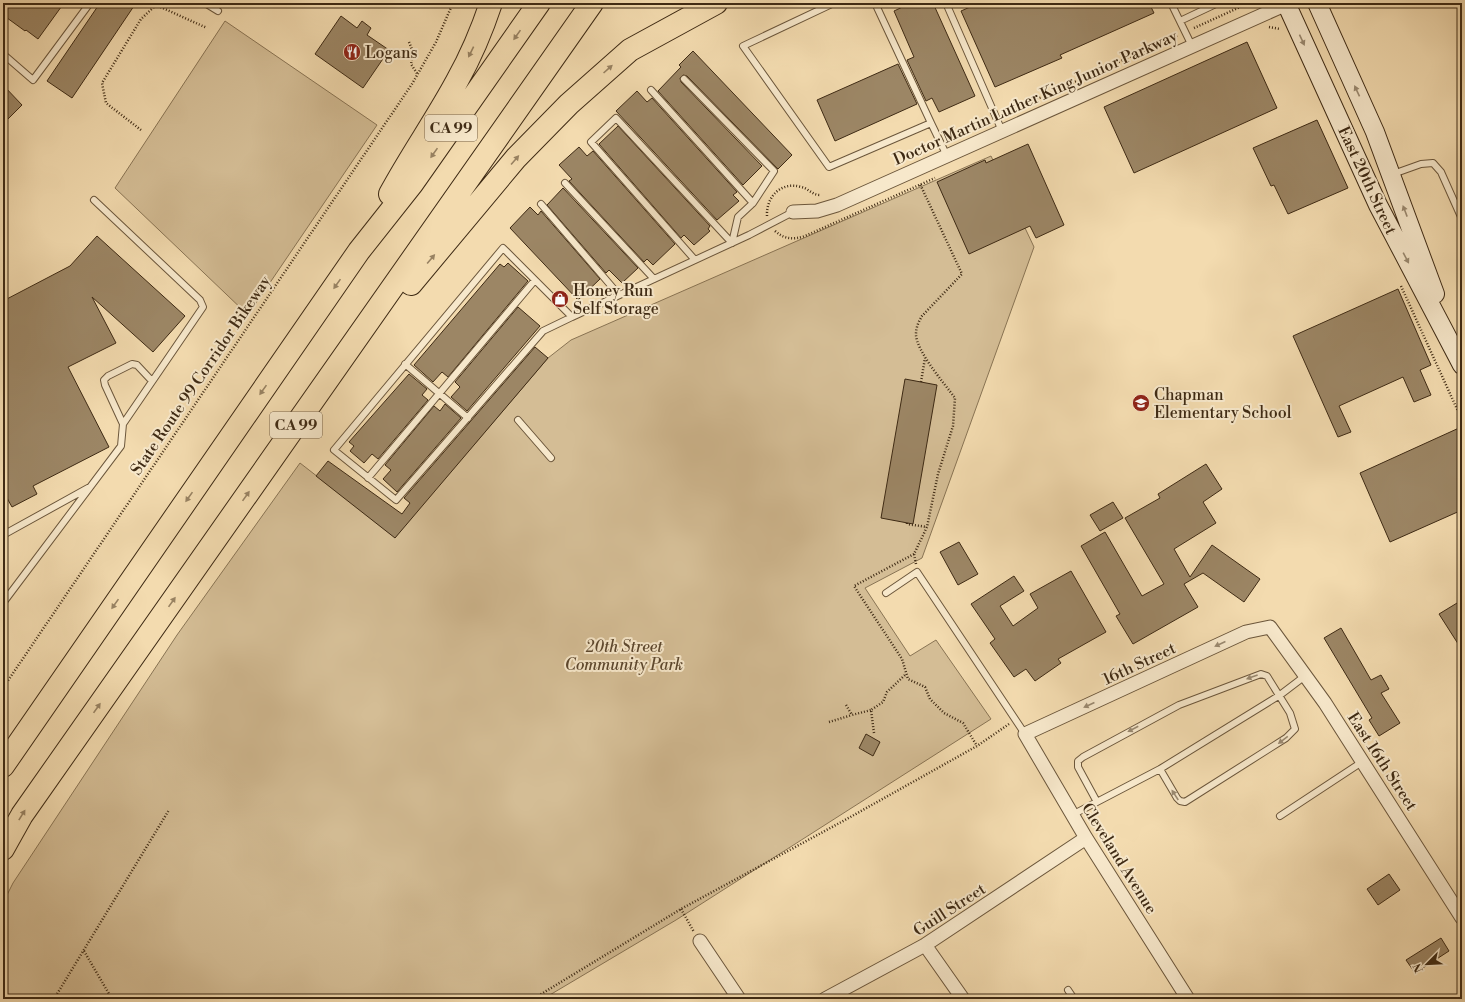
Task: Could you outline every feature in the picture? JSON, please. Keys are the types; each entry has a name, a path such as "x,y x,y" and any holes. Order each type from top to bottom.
{"highway":[{"path":"359,251 401,173 457,81 482,30 492,3"},
{"name":"CA 99","path":"3,766 359,251 412,184 539,3"},
{"name":"CA 99","path":"3,849 22,815 592,3"},
{"path":"365,327 405,291 516,158 569,104 630,50 716,3"}],"street":[{"name":"Doctor Martin Luther King Junior Parkway","path":"793,212 817,211 828,208 1287,3"},
{"name":"East 20th Street","path":"1287,3 1378,205 1460,356"},
{"name":"East 20th Street","path":"1317,3 1370,118 1460,356"},
{"name":"East 16th Street","path":"1270,627 1325,703 1462,918"},
{"name":"16th Street","path":"1025,734 1246,632 1270,627"},
{"name":"Cleveland Avenue","path":"1025,734 1086,838 1188,999"},
{"name":"Guill Street","path":"825,999 926,945 1086,838"},
{"path":"700,941 739,999"},
{"path":"926,945 963,999"}],"lane":[{"path":"3,54 34,80 90,3"},
{"path":"205,3 218,11"},
{"path":"834,3 743,46 829,167 931,123"},
{"path":"875,3 946,156"},
{"path":"946,3 1002,131"},
{"path":"1172,3 1192,46"},
{"path":"1180,21 1218,3"},
{"path":"684,79 774,171 753,203 738,217 732,243"},
{"path":"651,90 753,203"},
{"path":"695,260 591,142 616,118 732,243"},
{"path":"1392,175 1421,164 1434,163 1441,172 1462,220"},
{"path":"564,183 654,279"},
{"path":"3,603 121,446 123,424 203,306 200,300 94,200"},
{"path":"541,204 620,295"},
{"path":"572,316 503,248 334,450 396,500 543,332 572,316 732,243 793,212"},
{"path":"368,478 535,280"},
{"path":"123,424 104,385 104,380 108,376 132,364 137,365 152,381"},
{"path":"405,364 468,418"},
{"path":"518,420 551,458"},
{"path":"3,535 90,487"},
{"path":"886,593 917,572 1025,734"},
{"path":"1097,802 1078,767 1078,762 1083,757 1179,705 1261,674 1267,676 1290,713 1295,729 1286,738 1185,802 1180,801 1160,769"},
{"path":"1072,815 1160,769 1280,695 1305,676"},
{"path":"1280,816 1362,762"},
{"path":"1068,990 1074,999"}],"path":[{"name":"State Route 99 Corridor Bikeway","path":"3,688 418,75 436,42 453,3"},
{"path":"141,130 106,103 102,84 141,19 156,6 207,28"},
{"path":"1266,28 1275,27 1283,30"},
{"path":"409,42 413,52 411,64 418,75"},
{"path":"844,218 935,177"},
{"path":"920,184 962,274 922,316 918,324 916,334 919,344 926,357 955,398 953,426 938,474 927,527 914,554 854,586 902,659 908,679 925,687 930,699 944,712 963,723 977,746"},
{"path":"1400,284 1462,420"},
{"path":"921,382 926,357"},
{"path":"907,523 927,527"},
{"path":"829,722 871,710 883,702 887,692 906,674"},
{"path":"846,705 852,715"},
{"path":"871,710 874,733"},
{"path":"533,999 681,909 977,746 1016,720"},
{"path":"54,999 169,810"},
{"path":"681,909 700,941"},
{"path":"84,951 112,999"}],"green space":[{"path":"225,21 377,125 248,315 115,188"},
{"name":"20th Street Community Park","path":"991,156 1034,247 922,558 865,588 910,656 936,640 991,719 676,920 543,999 3,999 3,903 13,883 177,635 300,463 395,537 548,358 571,340"}],"building":[{"path":"11,3 64,3 38,39 3,15"},
{"path":"100,3 136,3 72,98 47,81"},
{"path":"911,3 933,3 975,96 939,112 932,98 926,101 907,60 914,57 894,11"},
{"path":"979,3 1149,3 1154,13 1060,55 1062,58 995,87 961,11"},
{"name":"Logans","path":"341,16 357,28 362,21 371,28 367,35 389,50 363,88 315,54"},
{"path":"1247,42 1277,108 1134,173 1104,107"},
{"path":"693,51 792,155 778,169 687,76 683,75 680,78 681,82 762,166 743,185 658,91 681,67 679,65"},
{"path":"898,64 917,104 835,141 817,100"},
{"path":"3,85 22,105 3,124"},
{"path":"637,91 647,102 652,98 737,192 733,195 739,201 717,220 616,111"},
{"path":"1317,120 1348,188 1288,214 1274,185 1271,186 1253,148"},
{"path":"618,126 710,226 708,229 710,231 694,245 684,235 681,238 599,144"},
{"path":"1028,144 1064,225 1036,238 1030,226 969,254 937,182 985,160 986,163"},
{"path":"579,147 587,156 593,151 675,244 653,265 647,259 644,262 569,181 572,179 559,165"},
{"path":"563,188 638,268 622,283 609,270 606,273 547,205"},
{"path":"530,207 538,215 541,211 600,279 578,300 510,228"},
{"path":"97,236 185,316 153,352 92,297 116,343 68,367 109,447 33,486 37,494 12,507 3,491 3,301 70,266"},
{"path":"508,263 528,281 448,377 442,372 433,382 414,365 500,264 504,267"},
{"path":"1398,289 1431,365 1420,370 1431,395 1414,402 1403,377 1339,406 1351,432 1338,437 1293,336"},
{"path":"518,307 540,326 467,411 451,397 460,387 455,382"},
{"path":"535,347 548,358 395,538 316,476 328,461 402,514 410,503 404,498"},
{"path":"409,374 427,389 422,395 428,400 378,459 372,454 364,463 350,451 354,446 349,442"},
{"path":"905,379 937,385 913,524 881,518"},
{"path":"445,404 461,418 397,492 383,479 391,470 385,465 434,406 440,411"},
{"path":"1459,428 1462,434 1462,510 1390,542 1360,473"},
{"path":"1206,464 1222,489 1203,502 1216,523 1174,549 1190,577 1212,545 1260,579 1244,602 1203,573 1184,584 1198,607 1133,644 1116,616 1120,614 1081,546 1105,532 1142,596 1164,584 1125,518 1160,498 1158,494"},
{"path":"1113,502 1123,518 1100,531 1090,515"},
{"path":"959,542 978,574 958,585 940,552"},
{"path":"1071,571 1106,632 1058,659 1061,663 1035,681 1026,669 1014,677 990,643 995,639 971,604 1014,576 1024,591 1000,606 1013,626 1038,608 1030,594"},
{"path":"1462,600 1462,650 1439,614"},
{"path":"1341,628 1371,680 1381,675 1389,689 1381,693 1400,723 1379,736 1369,720 1372,718 1324,638"},
{"path":"866,734 880,742 873,756 859,748"},
{"path":"1389,874 1400,890 1378,905 1367,889"},
{"path":"1441,938 1449,951 1415,973 1406,960"}],"place":[{"name":"Logans","path":"352,52"},
{"name":"Honey Run Self Storage","path":"560,299"},
{"name":"Chapman Elementary School","path":"1141,403"}]}
